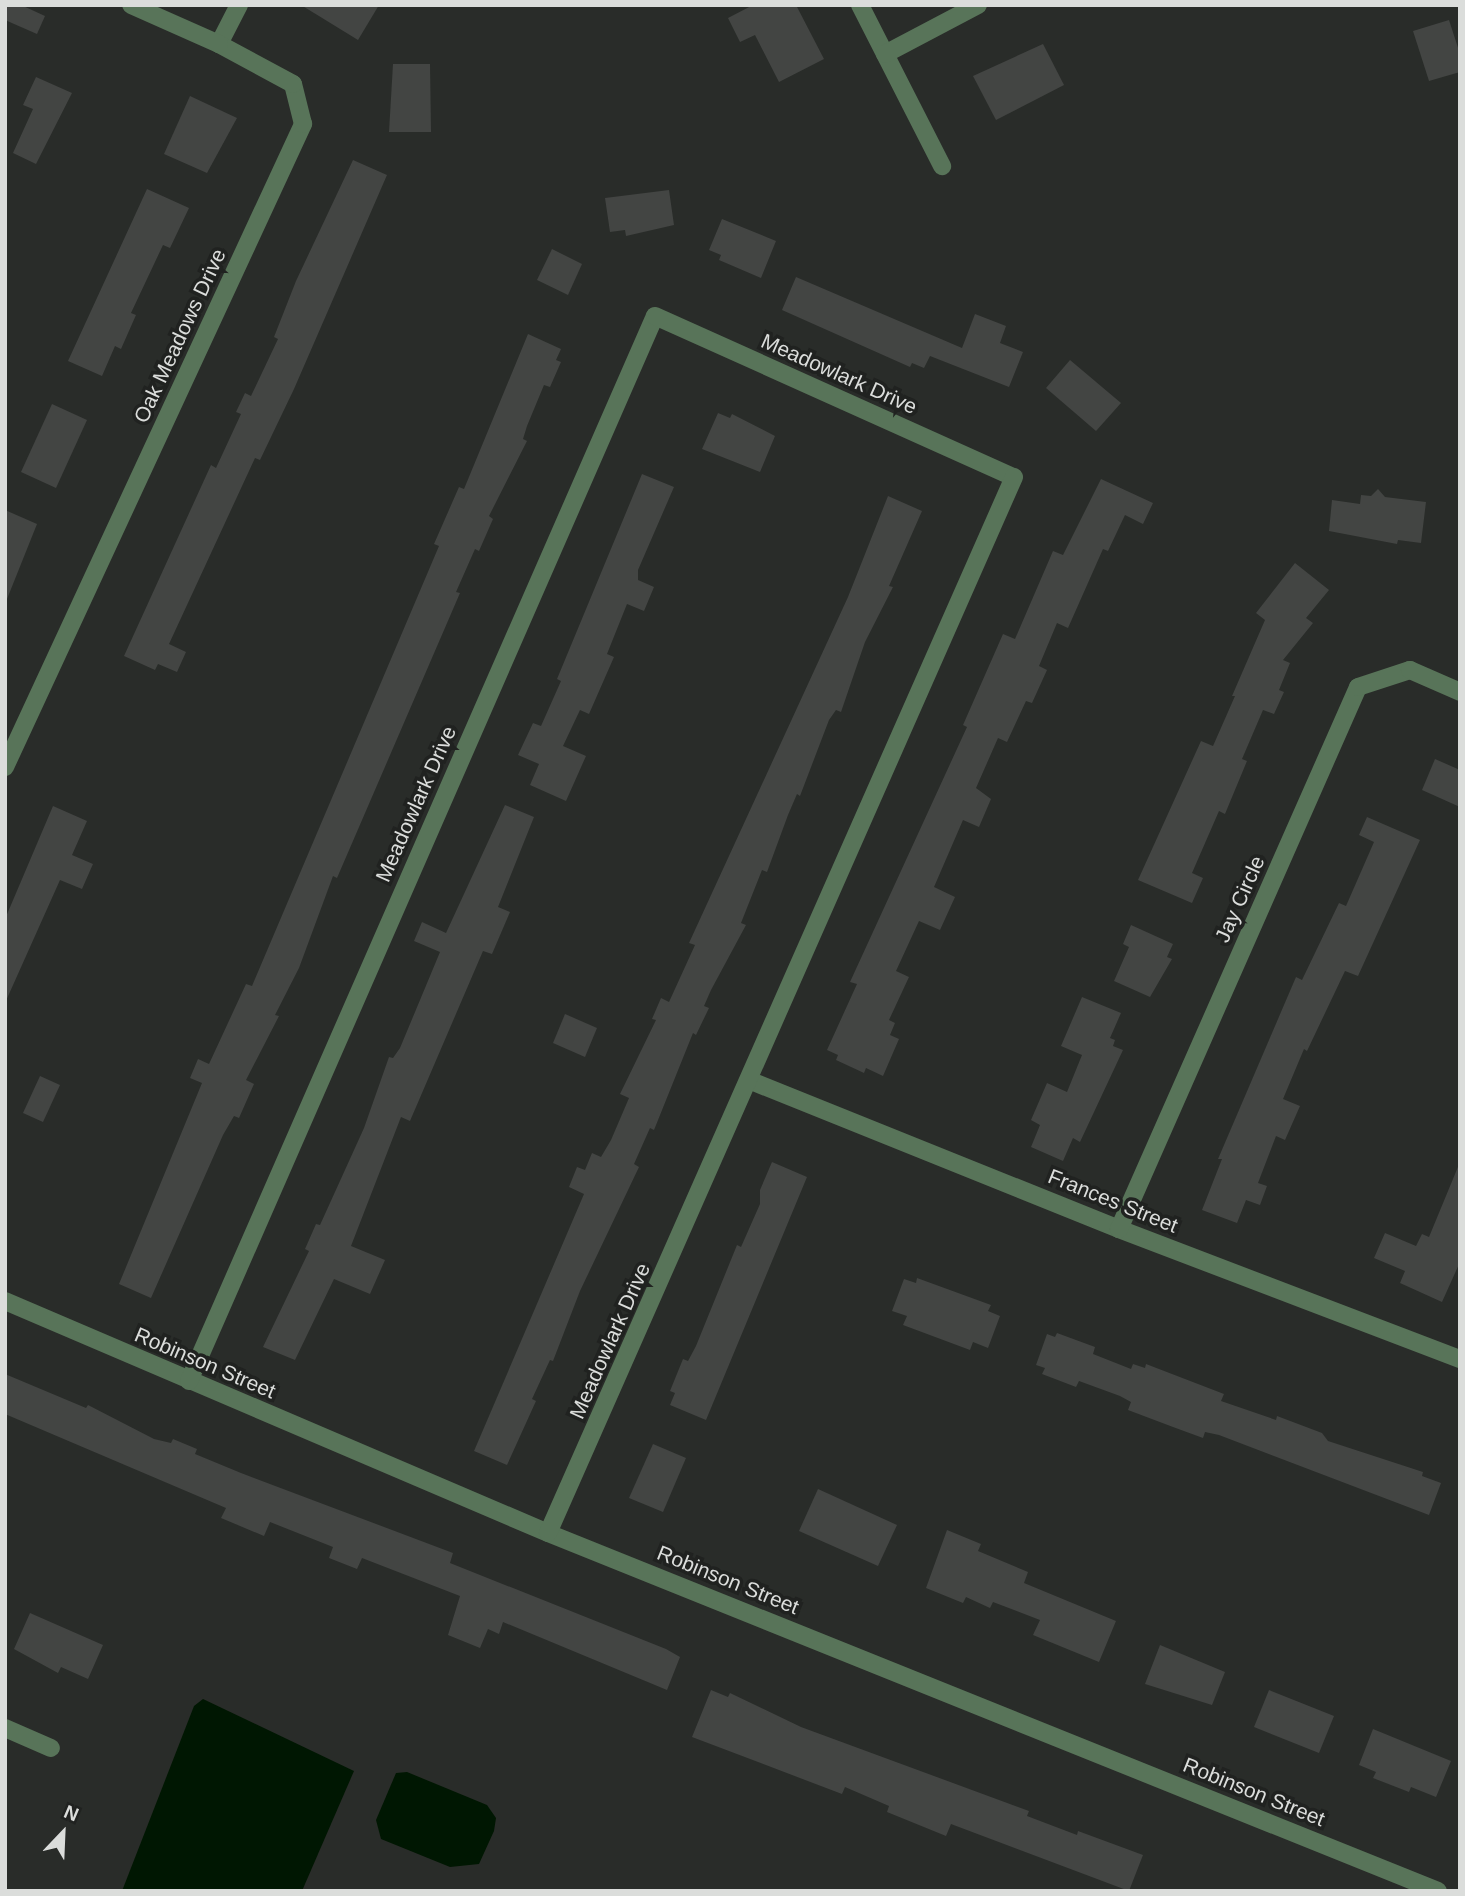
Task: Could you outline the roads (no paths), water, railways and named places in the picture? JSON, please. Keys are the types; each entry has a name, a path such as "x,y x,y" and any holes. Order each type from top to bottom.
{"street":[{"name":"Oak Meadows Drive","path":"5,767 303,124 293,85 219,44 131,5"},
{"path":"219,44 239,5"},
{"path":"860,5 942,166"},
{"path":"885,54 978,5"},
{"name":"Meadowlark Drive","path":"188,1381 654,316 1014,477 751,1081 548,1533"},
{"name":"Jay Circle","path":"1119,1229 1358,687 1410,670 1460,692"},
{"name":"Frances Street","path":"751,1081 1119,1229 1460,1359"},
{"name":"Robinson Street","path":"5,1301 548,1533 1438,1891"},
{"path":"5,1728 51,1748"}]}
